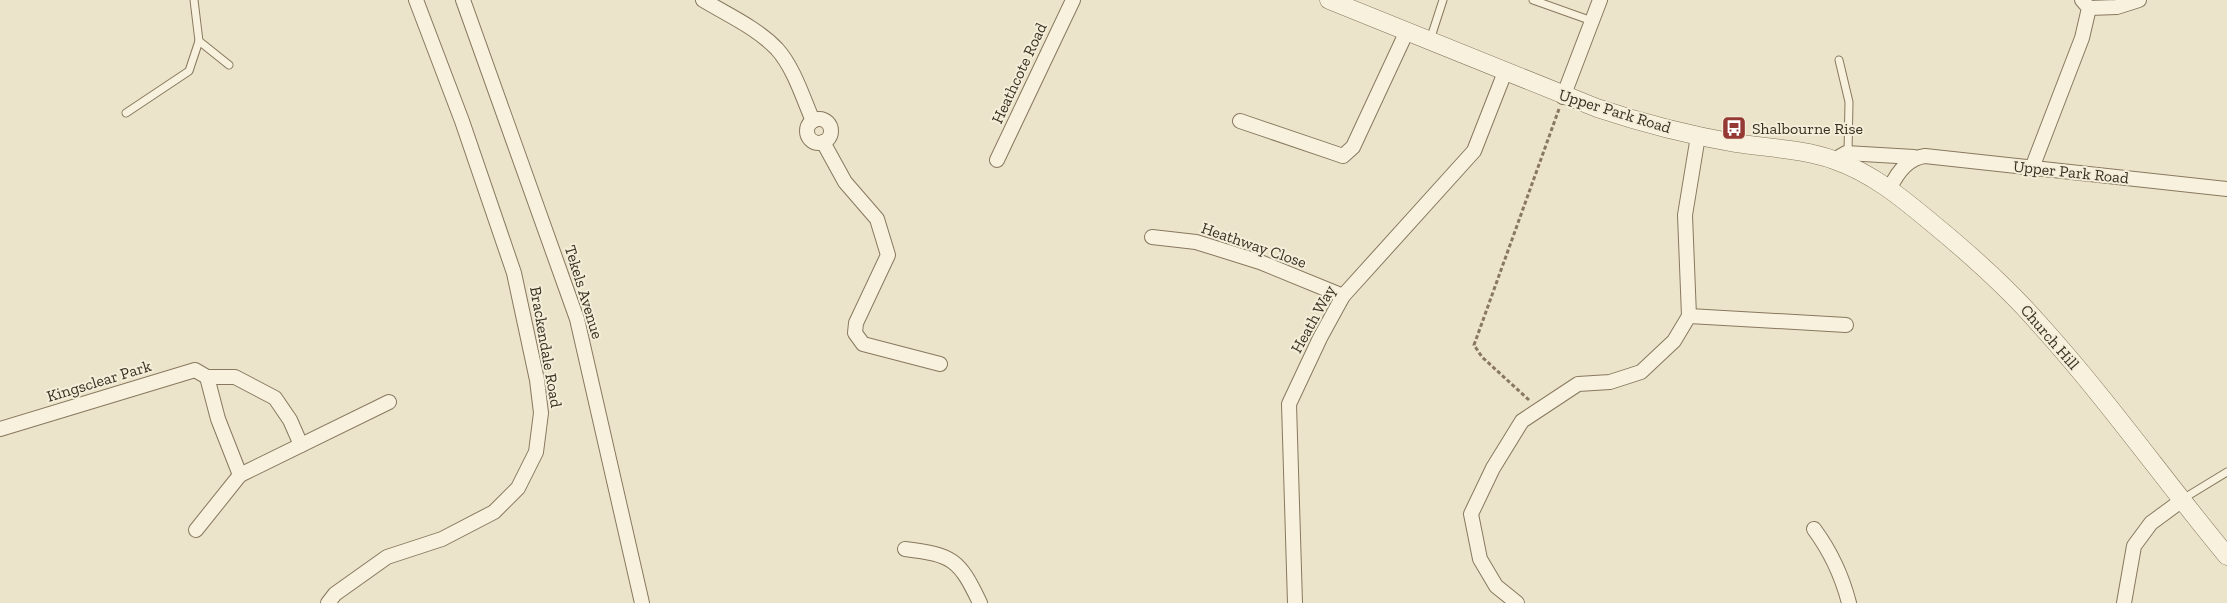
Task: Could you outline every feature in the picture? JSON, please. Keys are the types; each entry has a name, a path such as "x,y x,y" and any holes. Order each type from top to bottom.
{"street":[{"name":"Brackendale Road","path":"328,603 335,594 387,557 442,539 494,512 518,488 536,452 541,413 537,380 514,272 462,121 416,0"},
{"name":"Tekels Avenue","path":"463,0 577,319 642,603"},
{"path":"704,0 758,33 777,50 792,74 813,121 808,126 807,134 815,143 823,142 845,182 877,220 888,255 856,323 855,333 863,344 940,364"},
{"name":"Heathcote Road","path":"997,160 1073,0"},
{"name":"Upper Park Road","path":"1329,0 1563,96 1634,121 1698,136 1841,157 1914,158 1925,156 2227,189"},
{"path":"1563,96 1600,0"},
{"path":"2032,168 2082,38 2085,4 2117,7 2140,0"},
{"path":"1240,121 1343,156 1353,147 1407,31"},
{"name":"Heath Way","path":"1294,603 1289,404 1320,338 1343,296 1474,151 1505,72"},
{"path":"1517,603 1496,586 1480,559 1472,514 1493,468 1522,421 1578,384 1610,382 1641,372 1674,341 1690,316 1685,216 1698,136"},
{"name":"Church Hill","path":"1841,157 1890,188 1976,261 2041,325 2082,373 2227,556"},
{"path":"1890,188 1895,177 1914,158"},
{"name":"Heathway Close","path":"1152,237 1196,242 1260,262 1343,296"},
{"path":"1690,316 1846,325"},
{"name":"Kingsclear Park","path":"0,429 195,370 206,378 235,377 275,398 290,420 302,446"},
{"path":"206,378 218,419 240,475"},
{"path":"196,530 240,475 388,402"},
{"path":"2124,603 2134,546 2151,523 2181,500"},
{"path":"1814,529 1828,548 1838,569 1849,603"},
{"path":"905,550 934,553 951,559 966,574 980,603"}],"lane":[{"path":"126,113 189,71 199,41 194,0"},
{"path":"1430,40 1444,0"},
{"path":"1533,0 1592,22"},
{"path":"199,41 229,65"},
{"path":"1839,60 1849,102 1841,157"},
{"path":"2181,500 2227,472"}],"path":[{"path":"1536,410 1528,399 1520,394 1482,357 1474,345 1563,96"}],"place":[{"name":"Shalbourne Rise","path":"1734,128"}]}
